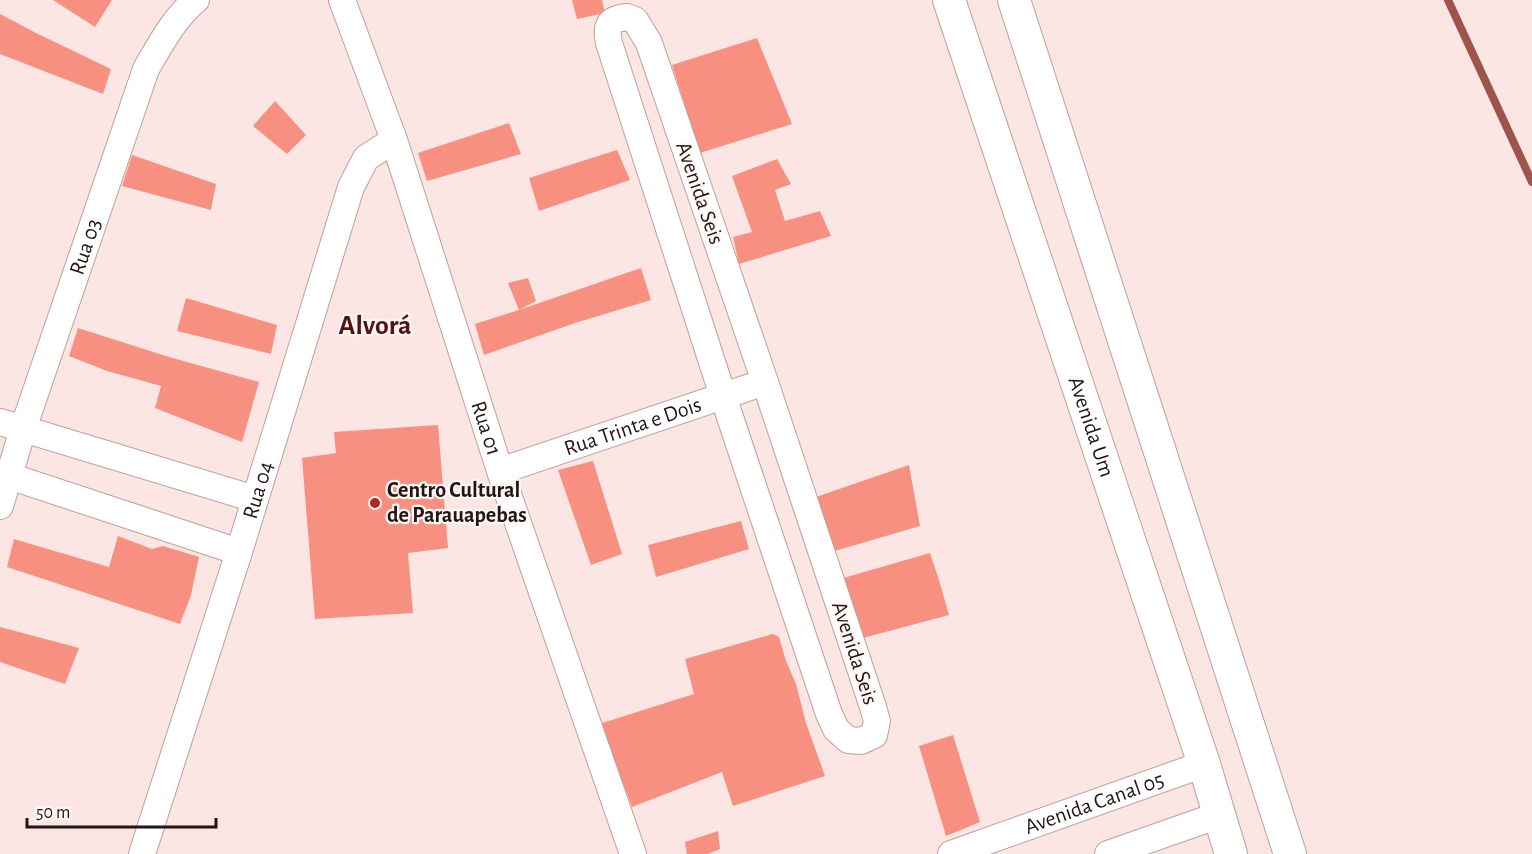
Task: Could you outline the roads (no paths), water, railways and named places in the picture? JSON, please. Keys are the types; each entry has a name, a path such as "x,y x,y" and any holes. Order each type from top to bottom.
{"street":[{"name":"Rua 03","path":"0,506 12,426 146,69 183,10 196,0"},
{"name":"Rua 01","path":"342,0 393,140 500,471 633,854"},
{"name":"Avenida Um","path":"949,0 1204,764 1231,854"},
{"path":"1014,0 1290,854"},
{"name":"Avenida Seis","path":"627,17 635,20 649,43 765,382 877,721 874,735 861,741 848,740 836,729 830,714 723,396 609,43 608,26 619,18 627,17"},
{"name":"Rua 04","path":"142,854 239,552 351,187 366,158 393,140"},
{"name":"Rua Trinta e Dois","path":"500,471 765,382"},
{"path":"12,426 255,500"},
{"path":"5,475 239,552"},
{"name":"Avenida Canal 05","path":"951,854 1204,764"},
{"path":"1108,854 1219,815"}],"waterway":[{"path":"1448,0 1532,182"}],"place":[{"name":"Centro Cultural de Parauapebas","path":"375,503"}],"district":[{"name":"Alvorá","path":"375,326"}]}
